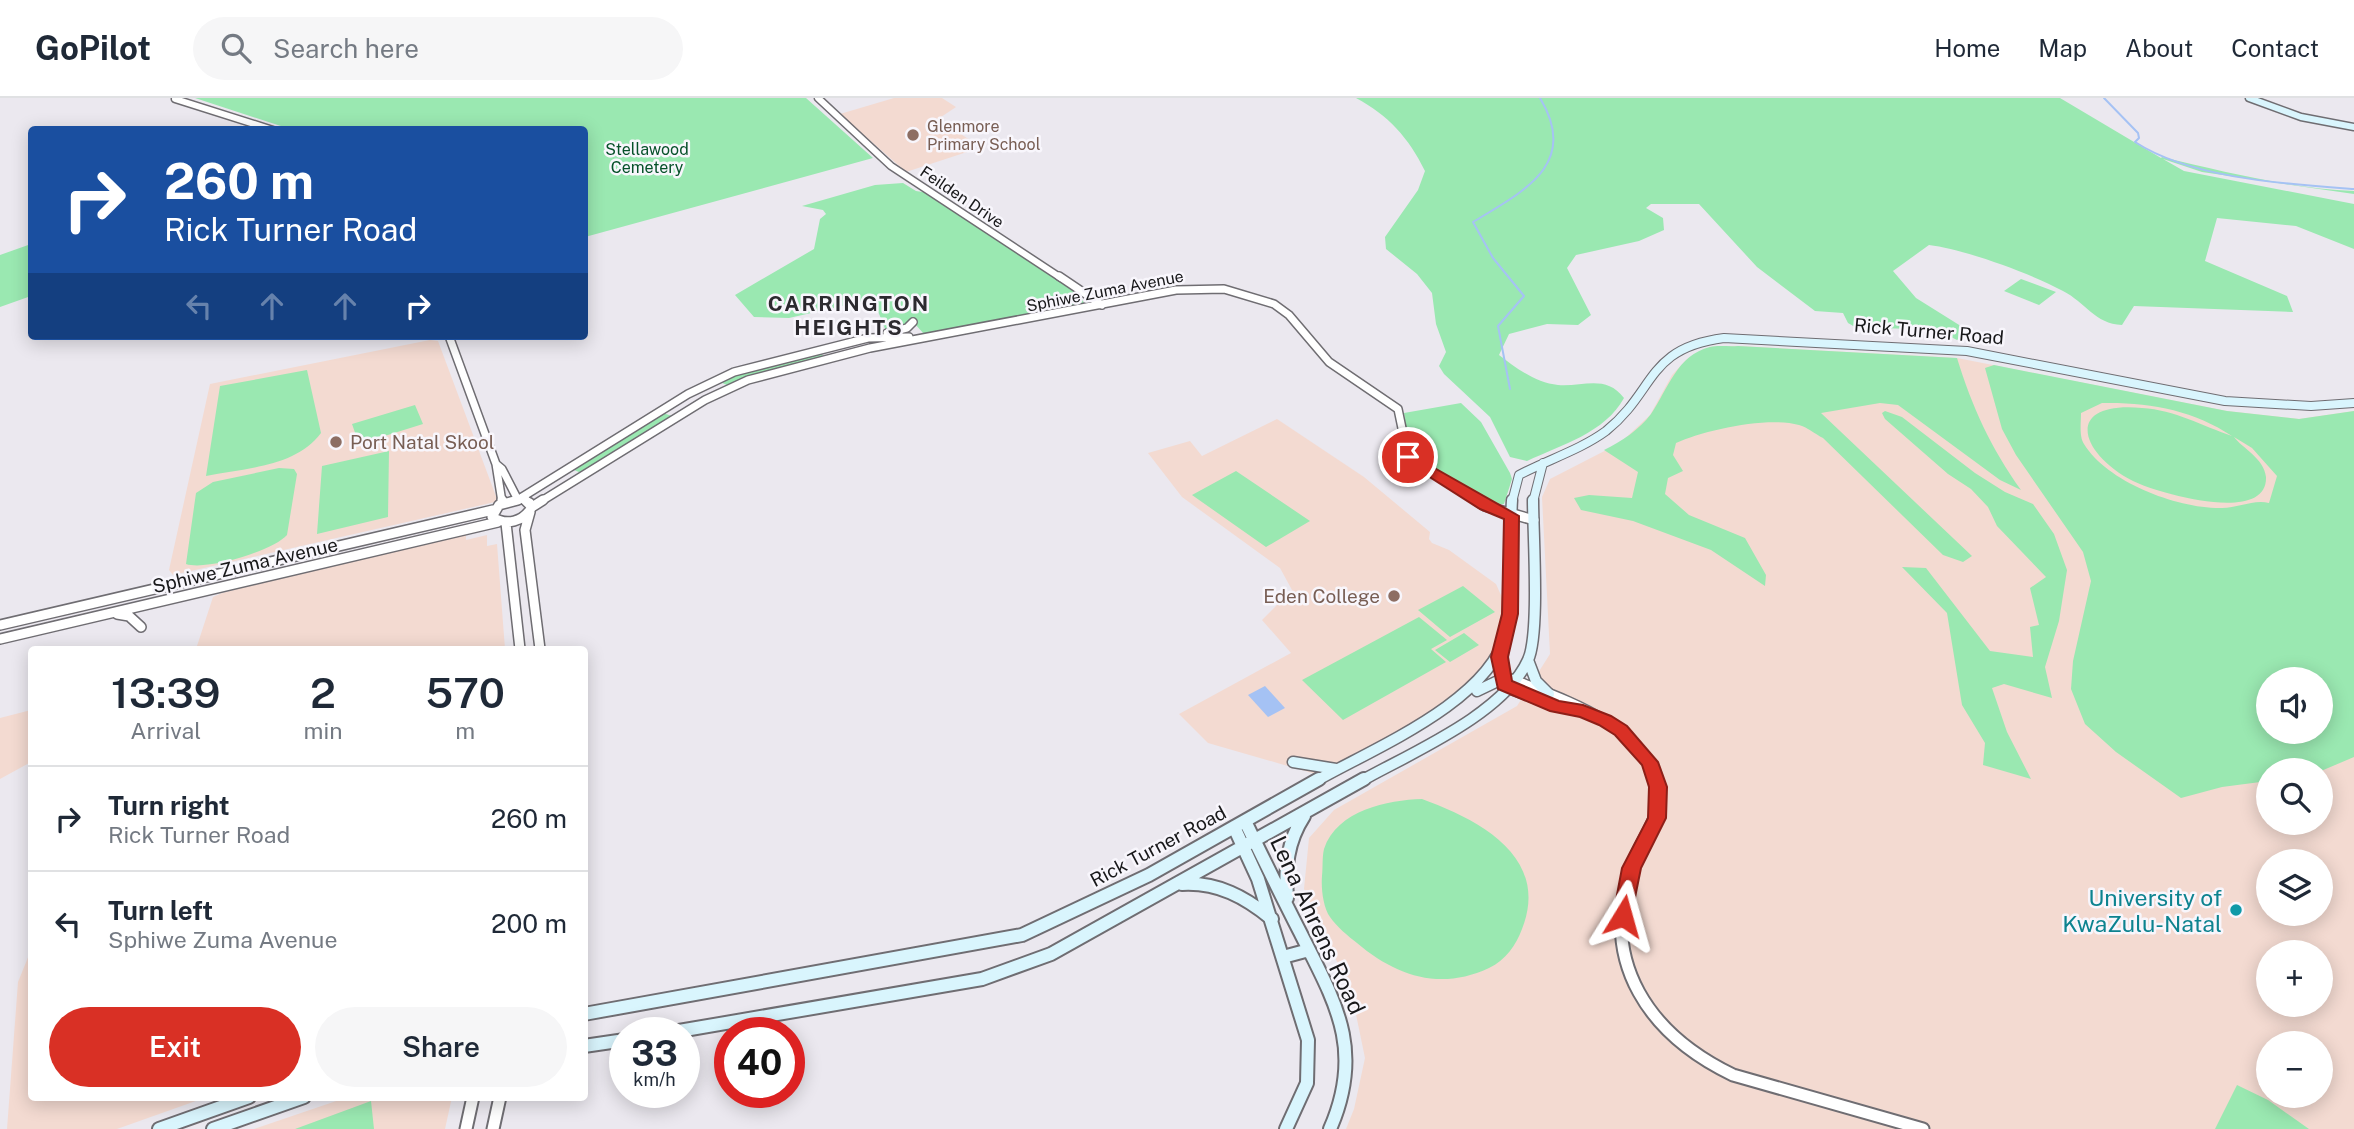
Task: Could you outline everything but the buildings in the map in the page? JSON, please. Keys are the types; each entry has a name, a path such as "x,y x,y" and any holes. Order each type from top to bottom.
{"main road":[{"path":"2249,98 2301,117 2354,125"},
{"path":"2257,98 2308,116 2354,125"},
{"name":"Rick Turner Road","path":"588,1013 1022,935 1149,875 1461,699 1477,687 1499,657 1510,614 1512,516 1514,488 1519,475 1605,432 1674,352 1715,339 1756,338 1997,355 2139,386 2268,407 2303,408 2354,403"},
{"path":"700,1027 1002,974 1051,954 1469,721 1495,702 1508,682 1528,660 1532,639 1533,493 1543,463"},
{"path":"1499,657 1508,682"},
{"path":"1528,660 1536,681 1549,694"},
{"path":"1461,699 1508,682"},
{"path":"1293,762 1336,769"},
{"path":"1288,909 1285,857 1296,827 1307,813"},
{"name":"Lena Ahrens Road","path":"1240,824 1257,841 1338,1009 1345,1042 1346,1076 1330,1129"},
{"name":"Lena Ahrens Road","path":"1240,824 1245,848 1273,919 1306,1027 1310,1055 1306,1095 1286,1129"},
{"path":"1176,885 1203,884 1226,888 1247,899 1273,919"},
{"path":"1283,957 1309,950"},
{"path":"588,1046 609,1043"},
{"path":"159,1129 238,1101"},
{"path":"213,1129 293,1101"}],"street":[{"name":"Feilden Drive","path":"818,98 891,166 1102,305"},
{"path":"178,99 261,126"},
{"name":"Sphiwe Zuma Avenue","path":"0,639 387,547 520,519 531,509 677,417 739,383 828,358 921,338 1200,288 1232,290 1274,304 1289,315 1329,362 1395,405 1402,415 1408,457"},
{"path":"868,338 907,328 912,322"},
{"name":"Sphiwe Zuma Avenue","path":"0,625 493,510 502,503 518,498 663,410 734,372 868,338 921,338"},
{"path":"450,340 496,464 502,503"},
{"path":"822,348 828,358"},
{"path":"663,410 677,417"},
{"path":"1405,443 1391,446 1485,506 1512,516 1534,520"},
{"path":"496,464 502,469 518,498 528,500 531,509 525,530 540,646"},
{"path":"493,510 492,517 502,522 520,646"},
{"path":"387,547 388,534"},
{"path":"271,575 274,561"},
{"path":"109,613 129,616 141,627"},
{"path":"43,629 48,614"},
{"path":"1508,682 1549,694 1605,721 1633,742 1649,762 1658,787 1657,818 1632,868 1623,916 1623,946 1631,984 1655,1020 1699,1058 1740,1078 1923,1129"},
{"path":"1508,682 1556,706 1583,711"},
{"path":"466,1129 472,1101"},
{"path":"493,1129 499,1101"}],"shaded area":[{"name":"Glenmore Primary School","path":"894,98 942,98 956,107 938,119 976,144 965,149 967,152 906,172 840,114"},
{"name":"Port Natal Skool","path":"430,340 438,341 497,499 495,502 173,575 169,570 210,384"},
{"path":"1738,346 1957,358 2227,411 2299,419 2354,411 2354,1129 1346,1129 1354,1109 1365,1058 1352,995 1304,889 1309,838 1334,810 1517,706 1550,654 1542,497 1550,479 1620,443 1650,415 1672,375 1687,359 1710,347"},
{"name":"Eden College","path":"1277,419 1364,477 1430,532 1429,539 1432,543 1449,550 1496,584 1504,602 1493,659 1471,690 1423,722 1319,775 1208,743 1179,714 1291,653 1262,620 1292,590 1280,568 1182,497 1148,453 1190,441 1202,456"},
{"path":"466,532 466,540 487,535 487,546 497,544 505,646 197,646 213,597"},
{"path":"28,711 28,764 0,779 0,718"},
{"path":"28,957 28,1101 196,1101 117,1129 7,1129 18,982"},
{"path":"336,1101 451,1101 445,1129 254,1129"}],"green space":[{"name":"Stellawood Cemetery","path":"195,98 806,98 873,158 588,236 588,126 281,126"},
{"path":"1356,98 2060,98 2161,158 2281,183 2354,191 2354,194 2202,172 2163,159 2184,171 2354,204 2354,249 2296,226 2217,218 2205,261 2287,296 2293,312 2134,306 2122,325 2104,321 2071,296 2034,277 1979,257 1929,245 1893,271 1916,298 1972,333 1957,340 1937,330 1855,327 1848,323 1843,313 1815,311 1757,267 1699,204 1651,204 1646,208 1663,218 1664,230 1639,241 1576,255 1567,268 1591,315 1578,325 1547,324 1509,334 1499,355 1527,374 1550,384 1602,384 1610,386 1624,398 1616,410 1594,429 1527,461 1510,457 1490,417 1444,374 1439,366 1446,352 1436,324 1432,293 1417,274 1386,249 1385,237 1418,190 1425,171 1396,128"},
{"path":"903,183 916,191 929,193 1080,295 1084,303 924,334 915,324 886,331 873,299 789,318 754,317 735,295 814,249 820,219 826,214 823,210 802,206 875,185"},
{"path":"28,245 28,297 0,307 0,255"},
{"path":"2021,279 2056,292 2039,305 2004,291"},
{"path":"1738,346 1957,358 1983,427 2021,490 2000,480 1898,405 1880,403 1821,413 1972,556 1963,562 1943,555 1823,438 1802,426 1786,423 1736,426 1703,433 1676,443 1673,455 1683,471 1668,478 1665,494 1689,515 1745,538 1766,575 1765,586 1711,550 1633,521 1581,510 1574,498 1589,495 1632,498 1638,472 1604,450 1630,435 1647,420 1674,374 1689,357 1710,347"},
{"path":"821,352 823,356 818,359 727,385 720,382 736,373"},
{"path":"1994,365 2227,411 2299,419 2354,411 2354,757 2333,766 2333,758 2256,758 2256,783 2222,787 2181,798 2116,752 2085,724 2071,689 2073,661 2091,581 2083,552 2016,455 2002,429 1985,368","holes":["2102,403 2137,404 2186,414 2232,436 2154,409 2117,408 2100,413 2090,421 2088,431 2091,444 2115,470 2145,486 2185,497 2208,502 2249,500 2262,492 2266,477 2261,464 2234,437 2252,448 2277,476 2269,503 2258,502 2228,508 2185,504 2145,491 2109,470 2082,441 2081,413"]},
{"path":"307,370 321,433 298,453 284,459 253,468 206,476 220,386"},
{"path":"1461,403 1481,422 1510,473 1512,479 1504,504 1495,504 1415,458 1408,441 1404,413"},
{"path":"415,405 423,424 359,444 352,424"},
{"path":"1885,411 1902,417 1975,473 2005,492 2033,504 2054,534 2067,570 2059,621 2045,667 2052,698 2004,684 1992,688 2007,732 2031,779 1983,765 1985,743 1962,705 1947,613 1902,567 1926,568 1990,651 2033,657 2030,627 2039,625 2030,588 2046,577 1997,526 1988,507 1971,489 1948,474 1885,419 1882,413"},
{"path":"663,413 672,416 581,473 572,469"},
{"path":"389,451 388,517 317,534 322,466"},
{"path":"279,468 294,469 297,474 287,535 268,547 239,558 208,565 186,564 196,493 213,482"},
{"path":"1236,471 1310,521 1266,547 1192,495"},
{"path":"1463,586 1495,612 1450,637 1418,610"},
{"path":"1419,617 1447,640 1431,649 1446,662 1343,720 1302,680"},
{"path":"1464,633 1479,645 1450,662 1435,650"},
{"path":"1422,799 1465,817 1504,844 1518,861 1526,881 1528,903 1517,941 1500,961 1471,975 1436,979 1419,976 1387,964 1339,928 1324,903 1324,849 1340,825 1352,816 1379,805"},
{"path":"2237,1085 2256,1094 2256,1108 2279,1108 2309,1129 2215,1129"},
{"path":"371,1101 374,1129 295,1129"}],"water":[{"path":"1265,686 1285,708 1268,717 1248,695"}],"waterway":[{"path":"1510,389 1498,326 1524,296 1493,258 1473,222 1527,187 1541,173 1550,158 1554,141 1551,121 1540,98"},
{"path":"2104,98 2138,133 2139,138 2135,142 2184,164 2241,178 2354,189"}],"place":[{"name":"Glenmore Primary School","path":"913,135"},
{"name":"Port Natal Skool","path":"336,442"},
{"name":"Eden College","path":"1394,596"},
{"name":"University of KwaZulu-Natal","path":"2236,910"}],"district":[{"name":"CARRINGTON HEIGHTS","path":"849,315"}],"route":[{"path":"1408,457 1485,506 1512,516 1510,614 1499,657 1504,685 1556,706 1583,711 1621,730 1642,751 1655,774 1660,799 1657,818 1632,868 1623,916"}]}
